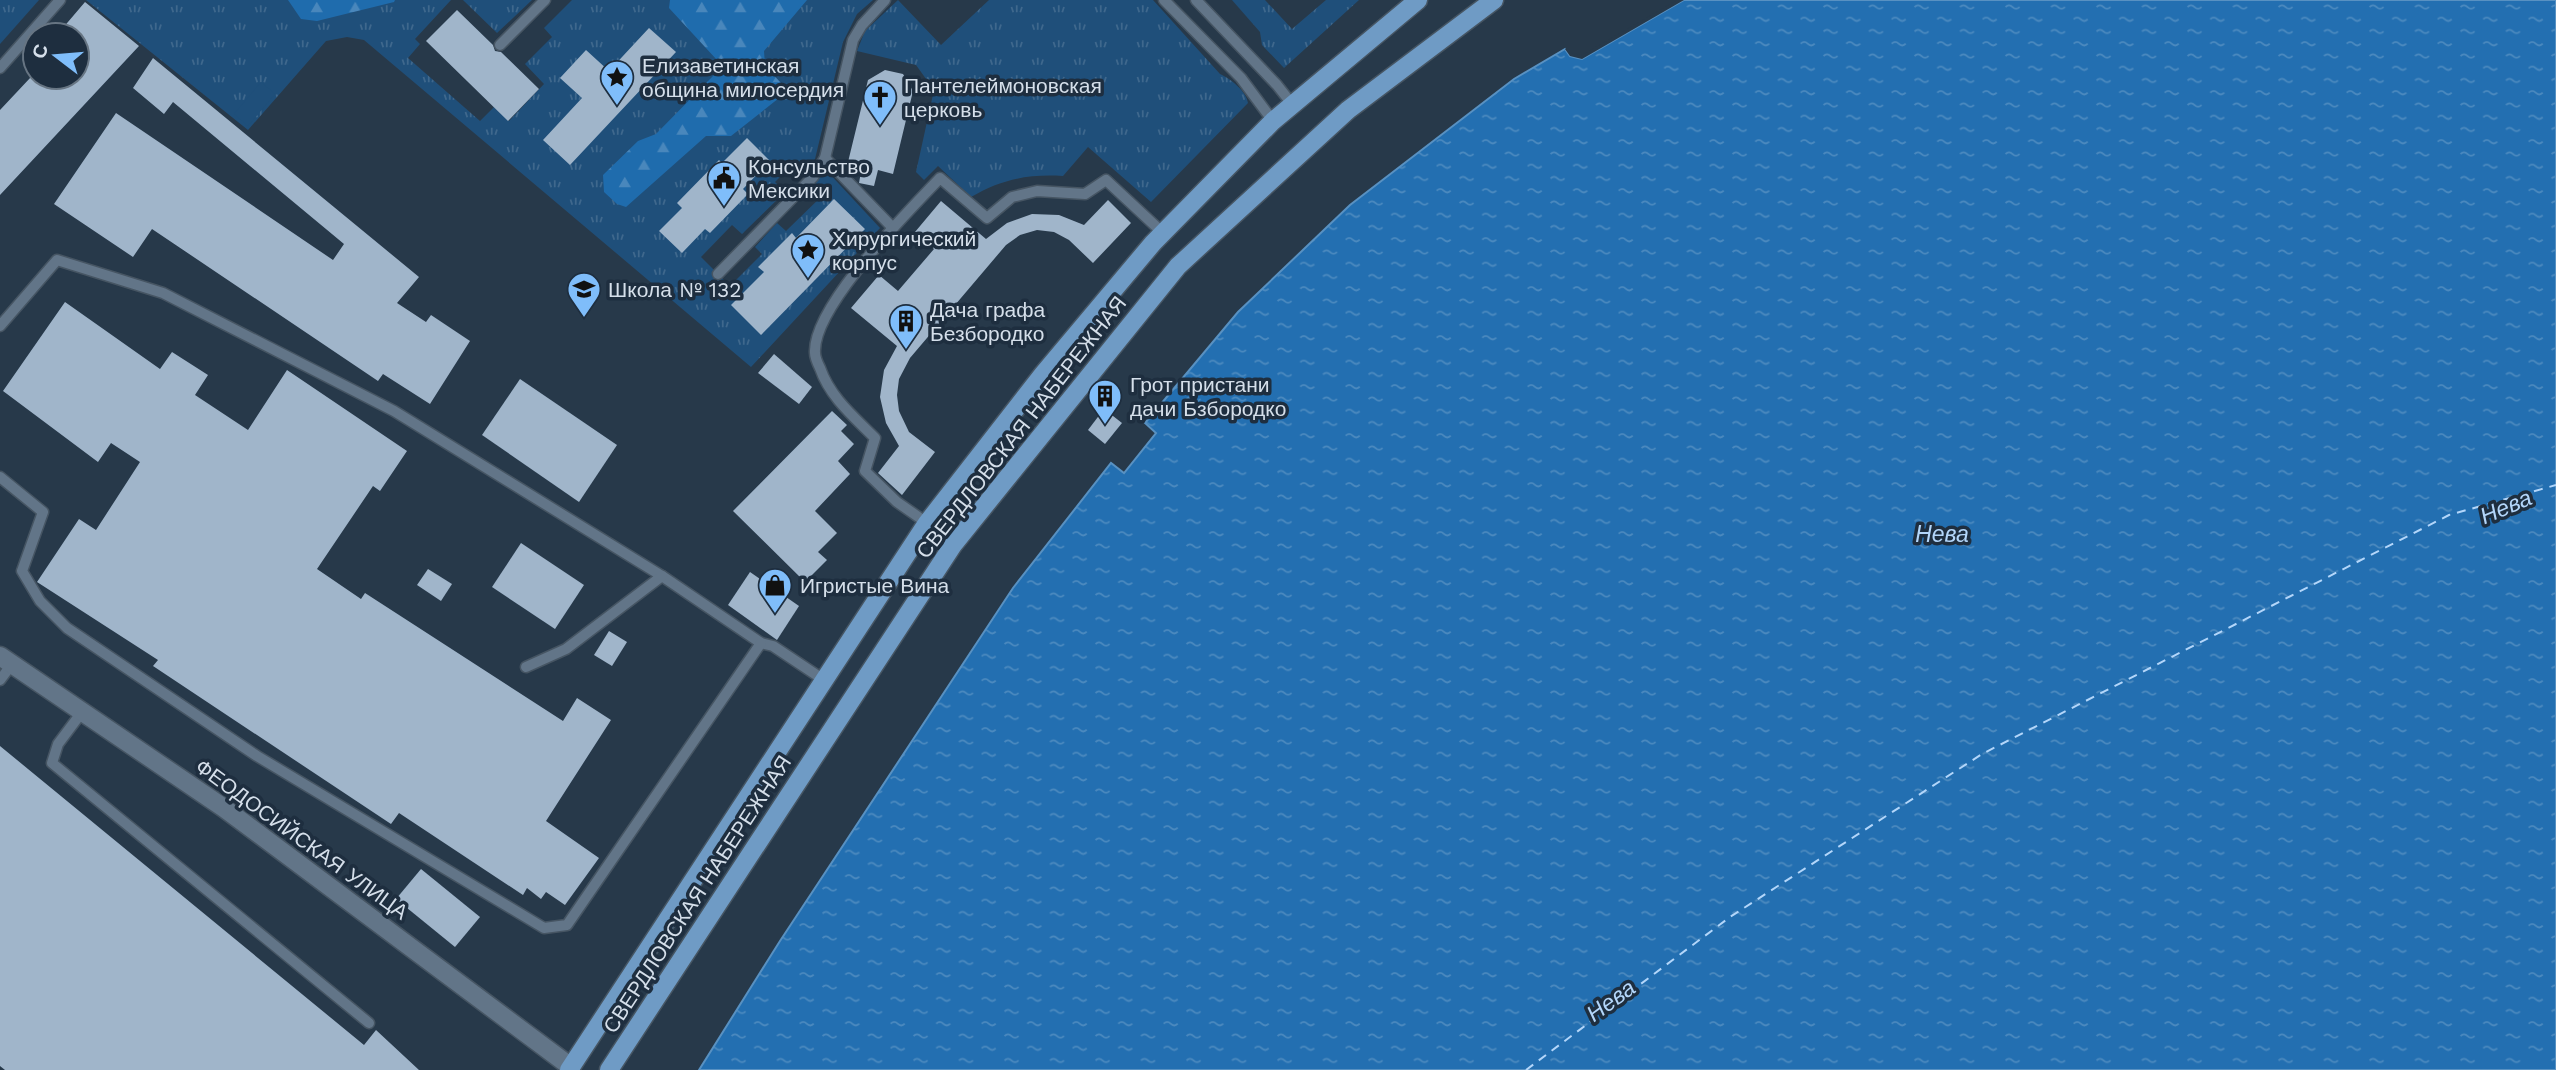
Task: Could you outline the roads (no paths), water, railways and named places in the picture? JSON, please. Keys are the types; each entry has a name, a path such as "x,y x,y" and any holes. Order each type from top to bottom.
{"main road":[{"name":"СВЕРДЛОВСКАЯ НАБЕРЕЖНАЯ","path":"570,1069 927,523 1043,374 1163,233 1273,121 1418,0"},
{"name":"СВЕРДЛОВСКАЯ НАБЕРЕЖНАЯ","path":"608,1070 953,545 1178,266 1348,110 1494,0"}],"street":[{"name":"ФЕОДОСИЙСКАЯ УЛИЦА","path":"6,660 224,808 570,1069"}],"lane":[{"path":"0,68 60,0"},
{"path":"500,45 545,0"},
{"path":"718,274 813,177 825,158 853,40 862,24 885,0"},
{"path":"1164,0 1241,78 1273,121"},
{"path":"1196,0 1292,104"},
{"path":"825,158 893,228"},
{"path":"927,523 897,502 865,471 876,438 826,386 815,353 820,329 835,300 893,228 940,177 987,218 1012,197 1037,191 1085,194 1106,180 1163,233"},
{"path":"0,326 57,260 163,293 394,411 662,576 761,643 773,646 824,680"},
{"path":"0,477 43,512 22,571 40,601 66,628 257,756 544,928 567,925 761,643"},
{"path":"526,667 566,649 662,576"},
{"path":"0,680 6,660"},
{"path":"82,712 58,744 52,763 369,1023"}],"water":[{"name":"Нева","path":"1684,0 2556,0 2556,1070 699,1070 780,941 1013,588 1111,463 1124,473 1156,433 1145,423 1238,312 1350,205 1514,79 1565,49 1570,56 1582,59"}],"place":[{"name":"Елизаветинская община милосердия","path":"617,107"},
{"name":"Пантелеймоновская церковь","path":"880,127"},
{"name":"Консульство Мексики","path":"724,208"},
{"name":"Хирургический корпус","path":"808,280"},
{"name":"Школа № 132","path":"584,319"},
{"name":"Дача графа Безбородко","path":"906,351"},
{"name":"Грот пристани дачи Бзбородко","path":"1105,426"},
{"name":"Игристые Вина","path":"775,615"}]}
